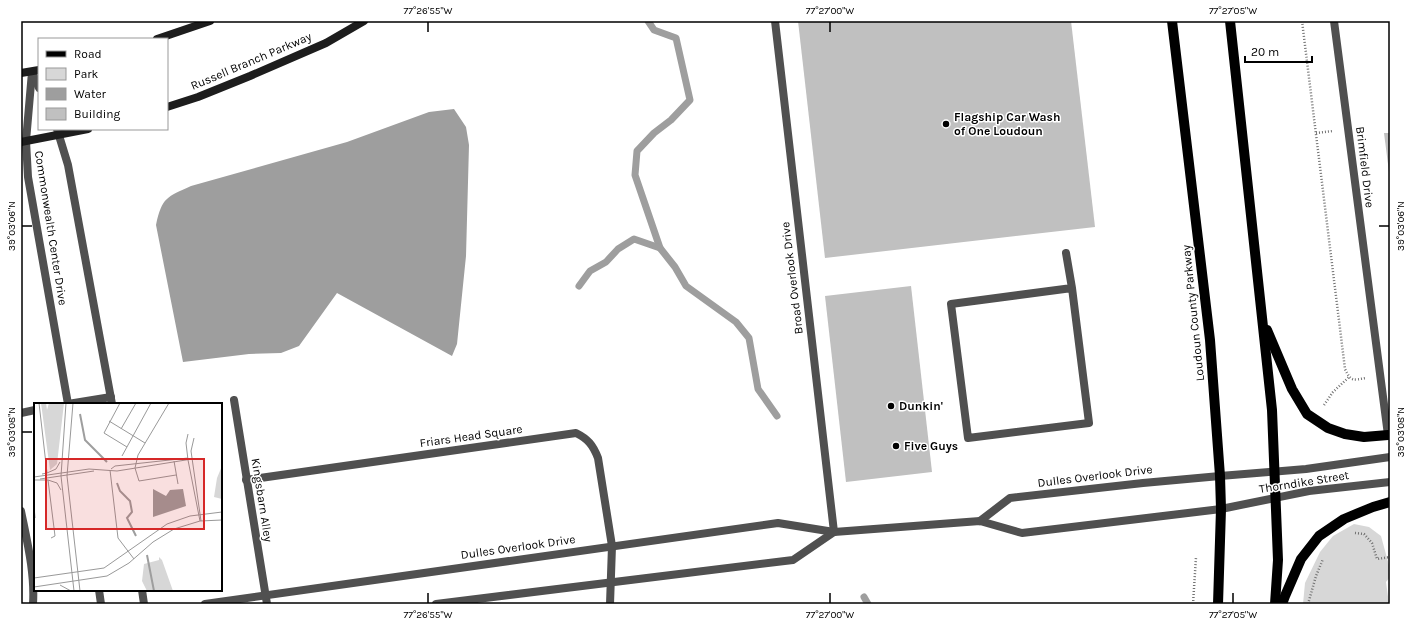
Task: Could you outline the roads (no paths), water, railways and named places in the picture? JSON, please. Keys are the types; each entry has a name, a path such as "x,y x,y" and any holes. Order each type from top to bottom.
{"main road":[{"path":"160,38 210,21"},
{"name":"Russell Branch Parkway","path":"168,108 250,76 326,43 364,21"},
{"name":"Loudoun County Parkway","path":"1172,21 1210,340 1220,476 1221,509 1218,604"},
{"path":"1230,21 1272,410 1278,560 1275,604"},
{"path":"21,73 36,71"},
{"path":"23,142 58,132 78,130"},
{"path":"1263,320 1292,389 1307,414 1328,428 1345,434 1364,437 1389,435"},
{"path":"1282,604 1284,596 1301,559 1319,536 1344,519 1390,502"}],"street":[{"name":"Broad Overlook Drive","path":"775,21 834,532"},
{"name":"Brimfield Drive","path":"1334,21 1389,435"},
{"path":"36,71 38,82"},
{"name":"Commonwealth Center Drive","path":"36,71 23,142 68,403"},
{"name":"Commonwealth Center Drive","path":"58,132 68,165 112,401 83,403"},
{"path":"1066,253 1072,288 1089,423 968,438 951,304 1072,288"},
{"name":"Kingsbarn Alley","path":"234,400 267,604"},
{"path":"21,413 34,410"},
{"name":"Friars Head Square","path":"246,480 576,433 590,443 598,458 612,546 610,604"},
{"name":"Thorndike Street","path":"1220,476 1306,469 1390,457"},
{"name":"Dulles Overlook Drive","path":"980,521 1010,498 1150,482 1220,476"},
{"name":"Thorndike Street","path":"1221,509 1276,499 1309,491 1390,482"},
{"name":"Dulles Overlook Drive","path":"205,604 778,522 834,532 980,521 1022,533 1221,509"},
{"path":"21,511 30,558 34,595 33,604"},
{"name":"Dulles Overlook Drive","path":"436,604 792,560 834,532"},
{"path":"99,591 101,604"},
{"path":"142,591 144,604"}],"water":[{"path":"454,109 466,127 469,145 466,256 457,344 452,356 337,293 299,346 281,353 249,354 183,362 156,225 163,203 167,199 191,186 347,142 429,112"}],"waterway":[{"path":"648,21 654,30 676,38 690,100 671,120 654,133 637,151 635,175 660,248 675,267 686,286 736,322 749,338 758,389 777,416"},
{"path":"579,286 590,271 606,262 618,249 634,239 660,248"},
{"path":"864,597 868,604"}],"place":[{"name":"Flagship Car Wash of One Loudoun","path":"946,124"},
{"name":"Dunkin'","path":"891,406"},
{"name":"Five Guys","path":"896,446"}]}
